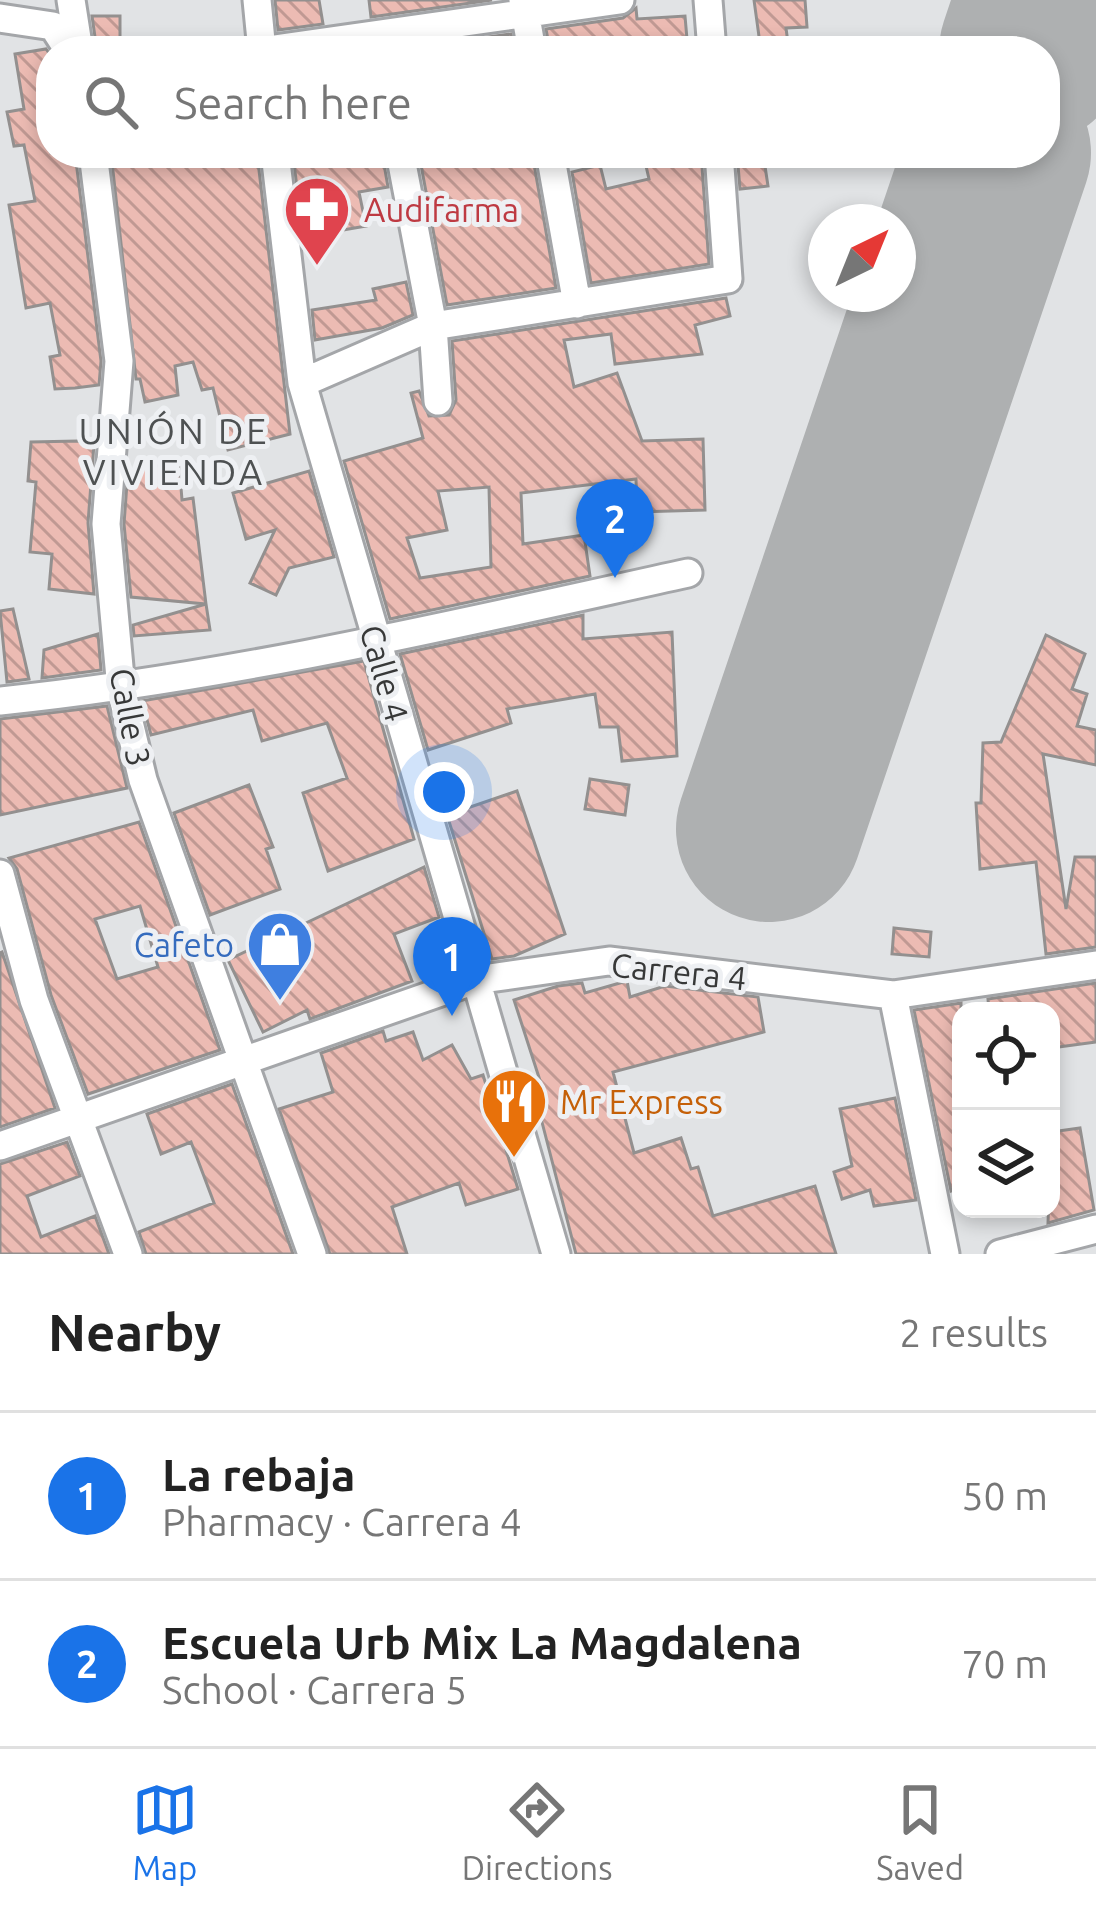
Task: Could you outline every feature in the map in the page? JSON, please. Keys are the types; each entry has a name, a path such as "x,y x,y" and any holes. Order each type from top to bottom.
{"street":[{"path":"71,0 77,36"},
{"path":"256,0 260,36"},
{"path":"401,36 524,7 620,0"},
{"path":"708,0 711,36"},
{"path":"0,18 53,26 59,36"},
{"name":"Calle 3","path":"95,168 119,361 106,524 121,688 143,780 312,1254"},
{"name":"Calle 4","path":"276,168 302,383 556,1254"},
{"path":"403,168 434,326 438,401"},
{"path":"553,168 577,304"},
{"path":"302,383 434,326 728,279 720,168"},
{"path":"0,701 121,688 375,642 688,573"},
{"path":"0,874 34,1000 128,1254"},
{"name":"Carrera 4","path":"0,1146 77,1115 476,980 609,961 893,995 1096,965"},
{"path":"893,995 945,1254"},
{"path":"1000,1254 1096,1229"}],"building":[{"path":"275,0 319,0 323,24 278,30"},
{"path":"369,0 492,0 371,17"},
{"path":"754,0 805,0 807,27 786,28 787,36 759,36"},
{"path":"636,8 637,19 685,16 687,36 547,36 546,29 623,18"},
{"path":"92,16 120,16 120,36 95,36"},
{"path":"36,51 36,168 77,168 101,361 99,385 55,389 50,357 60,355 50,303 26,308 9,205 35,201 24,145 14,146 7,112 24,109 15,54"},
{"path":"113,168 259,168 290,434 228,450 213,388 202,390 193,362 175,366 178,395 145,402 140,379 136,379"},
{"path":"295,168 385,168 388,187 359,192 366,226 303,237"},
{"path":"422,168 535,168 556,288 447,305"},
{"path":"601,168 606,189 649,179 646,168 702,168 709,264 591,283 572,172"},
{"path":"738,168 765,168 768,186 740,189"},
{"path":"406,282 413,315 382,328 315,340 312,310 376,300 373,289"},
{"path":"726,298 730,316 695,325 702,354 615,364 611,334 564,340 574,387 617,373 642,441 703,439 705,510 637,512 636,479 521,493 523,544 584,535 590,576 390,619 344,461 423,438 411,393 419,391 429,416 449,415 456,400 452,341","holes":["489,487 491,567 420,578 407,538 447,530 438,491"]},
{"path":"31,442 94,444 88,523 94,594 49,589 52,554 30,552 36,482 28,481"},
{"path":"179,463 182,500 193,498 206,604 131,597 124,524 128,470"},
{"path":"309,471 334,557 289,568 276,595 250,583 275,530 246,539 233,493"},
{"path":"206,604 210,630 134,636 133,625"},
{"path":"13,609 29,679 7,682 0,611"},
{"path":"583,615 583,639 672,632 677,756 622,761 618,727 600,727 595,694 507,709 511,723 428,750 400,654"},
{"path":"98,634 101,670 42,678 44,650"},
{"path":"1046,635 1085,654 1072,689 1087,694 1077,726 1096,730 1096,765 1043,754 1066,909 1075,857 1096,857 1096,947 1046,954 1036,862 980,869 976,803 981,803 983,743 1001,742"},
{"path":"364,661 414,839 328,871 303,793 347,778 327,723 262,741 253,710 151,735 142,701"},
{"path":"107,706 127,788 0,815 0,719"},
{"path":"590,779 629,785 625,815 585,809"},
{"path":"249,785 273,847 266,849 280,889 210,915 174,813"},
{"path":"517,791 565,934 514,956 492,959 447,815"},
{"path":"139,822 220,1050 88,1094 51,995 17,869 9,858","holes":["140,906 158,967 117,979 95,919"]},
{"path":"424,867 439,917 394,934 412,981 310,1019 307,1010 263,1032 228,960"},
{"path":"894,928 931,932 929,957 892,954"},
{"path":"0,953 55,1108 0,1127"},
{"path":"627,981 630,997 665,986 758,997 764,1032 613,1072 634,1153 681,1138 691,1169 698,1167 713,1216 815,1186 836,1254 576,1254 535,1095 544,1093 514,1000 558,986 582,983 585,993"},
{"path":"1096,983 1096,1042 1060,1047 1060,1002 988,999"},
{"path":"952,1004 951,1191 914,1010"},
{"path":"383,1031 386,1041 413,1032 423,1060 452,1045 471,1079 483,1075 518,1189 466,1205 459,1183 392,1207 407,1254 330,1254 279,1109 333,1092 321,1053"},
{"path":"232,1084 293,1254 146,1254 139,1232 214,1203 191,1142 161,1154 147,1114"},
{"path":"895,1098 916,1200 874,1206 870,1190 842,1199 834,1172 852,1166 840,1109"},
{"path":"1080,1128 1094,1210 1048,1223 1048,1218 1060,1218 1060,1131"},
{"path":"67,1142 80,1176 27,1196 41,1237 95,1216 109,1254 0,1254 0,1164"}],"runway":[{"path":"1037,36 1049,0"},
{"path":"769,829 993,168"}],"place":[{"name":"Audifarma","path":"317,268"},
{"name":"Escuela Urb Mix La Magdalena","path":"615,578"},
{"name":"Cafeto","path":"280,1003"},
{"name":"La rebaja","path":"452,1016"},
{"name":"Mr Express","path":"514,1160"}],"district":[{"name":"UNIÓN DE VIVIENDA","path":"174,450"}]}
